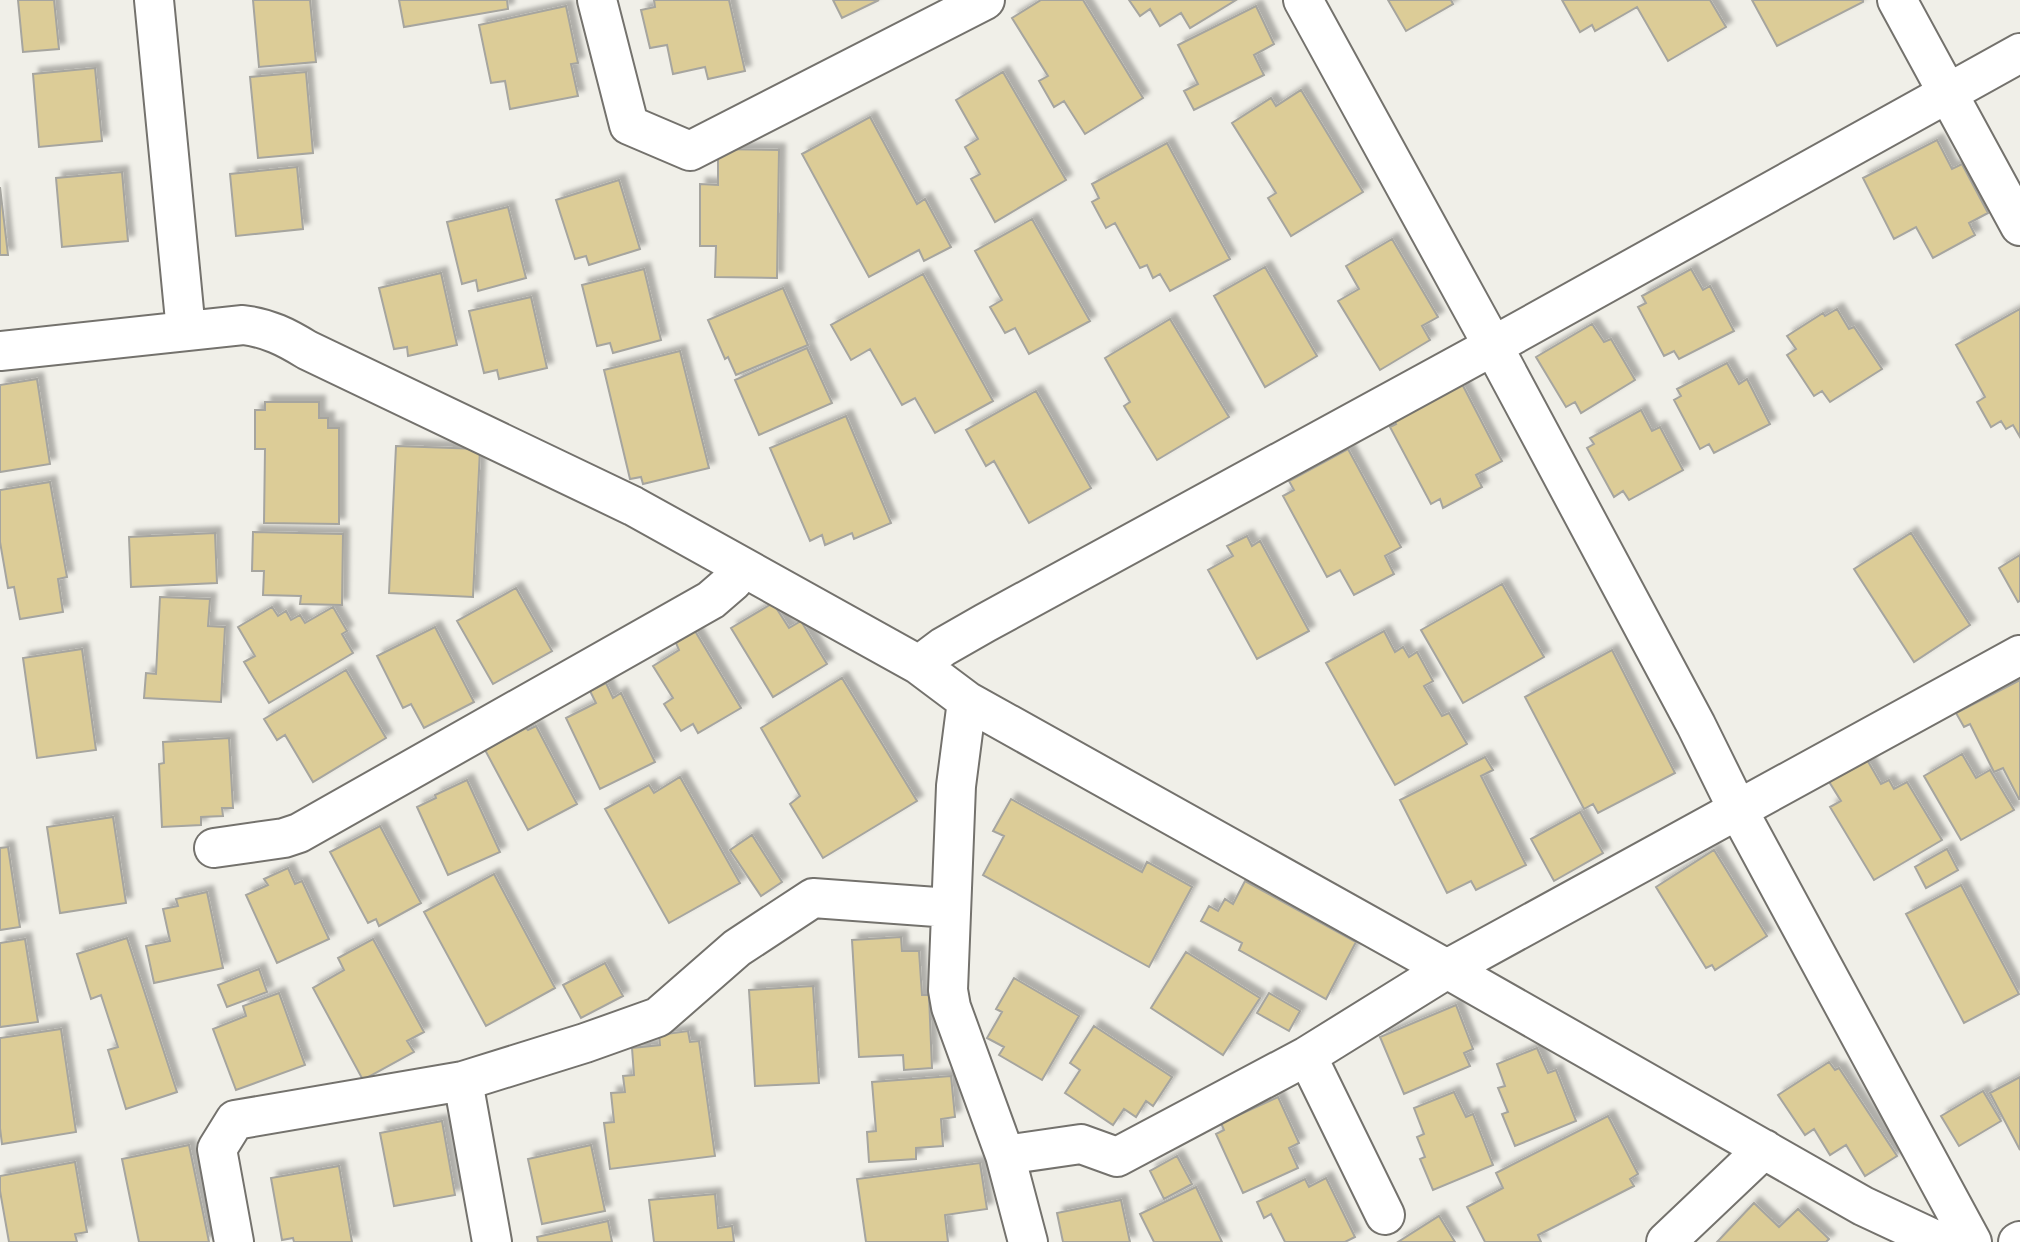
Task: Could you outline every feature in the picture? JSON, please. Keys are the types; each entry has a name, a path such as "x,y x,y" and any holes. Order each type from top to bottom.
{"street":[{"path":"154,0 186,331"},
{"path":"597,0 629,125 690,151 985,0"},
{"path":"1303,0 1493,346 1696,725 1738,810 1972,1242"},
{"path":"1897,0 2020,226"},
{"path":"919,665 943,647 985,623 1493,346 2020,53"},
{"path":"0,351 243,325 264,328 281,335 307,350 633,506 919,665 967,701 1447,969 1863,1206 1940,1242"},
{"path":"214,848 284,838 299,832 711,600 744,568"},
{"path":"1005,1155 1081,1144 1117,1157 1307,1056 1447,969 2020,654"},
{"path":"967,701 956,786 948,990 951,1007 1005,1155 1028,1242"},
{"path":"234,1242 217,1149 234,1120 463,1082 658,1017 737,948 813,898 950,908"},
{"path":"1307,1056 1385,1215"},
{"path":"463,1082 492,1242"},
{"path":"1666,1242 1764,1149"}],"building":[{"path":"18,0 54,0 59,49 23,52"},
{"path":"253,0 310,0 316,62 259,67"},
{"path":"399,0 507,0 508,9 404,27"},
{"path":"654,0 729,0 745,71 708,79 705,67 673,74 667,45 650,48 641,10 655,7"},
{"path":"833,0 879,0 842,18"},
{"path":"1041,0 1083,0 1143,98 1085,134 1064,101 1054,107 1039,81 1048,76 1012,18"},
{"path":"1129,0 1236,0 1190,28 1181,13 1160,26 1150,9 1140,16"},
{"path":"1388,0 1451,0 1453,4 1406,31"},
{"path":"1562,0 1710,0 1726,27 1668,61 1637,7 1595,31 1592,25 1580,32"},
{"path":"1752,0 1863,0 1863,2 1777,46"},
{"path":"566,6 578,63 571,64 578,96 510,109 505,81 491,83 479,25"},
{"path":"1256,6 1274,44 1254,55 1264,75 1194,110 1184,91 1198,84 1178,45"},
{"path":"95,68 102,141 39,147 33,74"},
{"path":"306,72 313,153 258,158 250,77"},
{"path":"1003,72 1066,180 995,222 971,179 980,174 965,147 978,139 956,100"},
{"path":"1301,90 1363,192 1291,236 1268,198 1276,193 1232,123 1271,98 1276,106"},
{"path":"870,117 917,204 925,199 951,247 924,261 919,250 869,277 802,154"},
{"path":"1937,140 1952,169 1962,164 1988,213 1969,223 1975,235 1933,258 1916,227 1894,239 1863,178"},
{"path":"1167,143 1230,259 1170,291 1160,274 1153,278 1147,265 1140,268 1115,223 1106,228 1092,202 1099,198 1092,184"},
{"path":"718,149 779,150 777,278 715,277 716,246 700,246 700,184 718,185"},
{"path":"297,167 303,229 236,236 230,174"},
{"path":"122,172 128,241 62,247 56,178"},
{"path":"619,180 640,249 589,265 586,256 575,259 556,200"},
{"path":"0,187 8,255 0,255"},
{"path":"508,207 526,278 478,291 476,280 462,284 447,222"},
{"path":"1032,219 1090,321 1029,354 1015,328 1005,333 990,307 1002,300 975,251"},
{"path":"1392,239 1438,317 1422,326 1430,340 1380,370 1338,301 1359,289 1346,266"},
{"path":"1265,267 1317,356 1265,387 1214,296"},
{"path":"644,269 661,340 613,353 610,343 597,346 582,285"},
{"path":"1691,269 1703,290 1710,286 1734,331 1679,359 1674,351 1664,356 1638,307 1646,303 1642,296"},
{"path":"441,273 457,345 408,356 407,347 394,349 379,288"},
{"path":"923,274 993,401 935,433 915,398 902,405 870,349 851,360 831,325"},
{"path":"783,288 808,345 736,375 728,357 725,359 708,320"},
{"path":"531,297 547,368 499,379 497,370 484,373 469,311"},
{"path":"1837,309 1849,329 1854,327 1882,369 1830,402 1822,391 1814,396 1787,355 1796,349 1787,336 1823,313 1825,316"},
{"path":"2020,309 2020,437 2013,425 2006,429 2001,421 1991,427 1977,402 1985,397 1956,345"},
{"path":"1170,319 1229,417 1157,460 1124,406 1130,402 1105,358"},
{"path":"1592,324 1604,342 1611,339 1635,380 1581,413 1575,402 1566,407 1536,357"},
{"path":"807,348 832,403 759,435 735,380"},
{"path":"680,351 709,468 643,484 641,477 630,479 604,370"},
{"path":"1727,363 1739,384 1747,379 1770,424 1714,453 1709,444 1700,449 1674,400 1681,396 1677,389"},
{"path":"37,379 50,464 0,472 0,385"},
{"path":"1461,382 1502,461 1476,475 1482,487 1443,508 1440,499 1431,504 1390,427 1396,424 1392,417"},
{"path":"1036,391 1091,488 1029,523 994,461 986,466 966,430"},
{"path":"265,402 319,402 319,418 328,418 328,428 339,428 339,524 264,523 265,449 255,449 255,410 265,410"},
{"path":"1641,410 1652,431 1660,427 1683,470 1629,500 1623,491 1614,497 1587,448 1594,444 1590,438"},
{"path":"846,416 891,523 854,539 852,533 825,545 822,535 810,541 770,448"},
{"path":"396,446 480,449 473,597 389,593"},
{"path":"1348,449 1401,547 1385,556 1394,574 1354,595 1340,570 1327,577 1283,496 1294,490 1289,481"},
{"path":"50,482 67,577 58,579 63,612 20,619 14,587 8,588 0,542 0,490"},
{"path":"253,532 343,534 342,605 300,604 301,596 263,595 264,571 252,571"},
{"path":"215,533 217,583 131,587 129,537"},
{"path":"1911,533 1970,625 1914,662 1854,569"},
{"path":"1247,536 1252,546 1260,541 1309,631 1257,659 1208,570 1233,556 1227,546"},
{"path":"2020,555 2020,601 2018,602 1999,568"},
{"path":"1502,584 1544,657 1463,703 1421,630"},
{"path":"516,588 552,651 493,684 457,621"},
{"path":"160,597 210,599 208,626 225,627 221,702 144,698 146,673 156,674"},
{"path":"773,603 789,628 801,621 827,664 773,697 731,628"},
{"path":"272,607 278,616 286,611 291,620 300,615 305,623 333,607 347,631 342,634 353,653 269,703 244,662 255,656 238,627"},
{"path":"435,627 474,702 424,728 411,704 403,708 377,656"},
{"path":"695,631 741,708 698,733 693,724 681,731 664,704 673,698 653,666 679,650 676,643"},
{"path":"1384,631 1395,652 1403,647 1409,657 1417,652 1433,681 1424,686 1442,716 1449,713 1467,744 1395,785 1326,663"},
{"path":"82,649 96,750 37,758 23,658"},
{"path":"1612,650 1675,773 1598,813 1593,804 1584,809 1525,697"},
{"path":"346,670 386,738 313,782 285,735 277,740 264,719"},
{"path":"842,678 917,801 823,858 790,804 800,796 761,728"},
{"path":"2020,680 2019,799 2003,768 1994,772 1970,724 1964,727 1956,713"},
{"path":"606,683 613,698 621,693 655,762 600,789 566,718 596,703 590,691"},
{"path":"536,726 577,804 528,830 485,750 526,728 528,730"},
{"path":"229,738 233,808 222,808 223,816 201,817 201,825 162,827 159,764 164,763 163,742"},
{"path":"1962,754 1976,778 1990,770 2014,810 1961,840 1924,776"},
{"path":"1485,757 1493,770 1481,776 1526,865 1476,890 1471,881 1447,893 1400,800"},
{"path":"1866,758 1881,784 1889,780 1894,789 1907,782 1942,840 1874,880 1830,807 1841,801 1828,780"},
{"path":"680,777 740,883 669,923 605,809 649,785 654,793"},
{"path":"467,780 500,852 448,875 417,807"},
{"path":"1011,799 1142,872 1147,862 1192,887 1149,967 983,875 1004,836 993,831"},
{"path":"1580,812 1603,853 1554,881 1531,839"},
{"path":"113,817 126,903 60,913 47,827"},
{"path":"380,826 421,903 379,926 376,919 368,923 330,852"},
{"path":"752,835 782,882 761,896 730,850"},
{"path":"8,847 20,927 0,930 0,848"},
{"path":"1947,849 1958,870 1926,888 1915,867"},
{"path":"1714,850 1767,936 1715,970 1712,965 1706,968 1656,887"},
{"path":"288,868 295,884 302,881 329,939 277,963 246,895 268,885 264,879"},
{"path":"494,874 555,988 486,1026 424,912"},
{"path":"1245,881 1356,942 1326,999 1239,950 1242,943 1201,921 1209,906 1218,911 1225,899 1233,904"},
{"path":"1961,885 2019,994 1964,1023 1906,914"},
{"path":"207,892 223,968 154,983 146,946 170,941 163,909 178,906 176,899"},
{"path":"901,937 902,951 919,951 922,995 929,995 932,1068 904,1070 903,1055 859,1057 852,940"},
{"path":"127,938 177,1092 126,1109 108,1050 118,1047 101,995 91,999 77,954"},
{"path":"25,939 38,1022 0,1027 0,943"},
{"path":"373,939 424,1032 407,1041 414,1052 363,1080 313,988 344,970 338,958"},
{"path":"1186,952 1260,998 1223,1055 1151,1008"},
{"path":"605,963 623,996 581,1018 563,985"},
{"path":"259,969 267,992 227,1007 218,985"},
{"path":"1014,978 1079,1016 1042,1080 999,1055 1004,1047 987,1038 1002,1012 996,1009"},
{"path":"813,986 819,1083 755,1086 749,990"},
{"path":"279,993 305,1065 236,1090 213,1029 246,1016 243,1006"},
{"path":"1269,993 1300,1011 1289,1031 1257,1013"},
{"path":"1456,1005 1473,1049 1464,1053 1470,1066 1404,1094 1380,1037"},
{"path":"1094,1026 1172,1077 1153,1106 1146,1101 1136,1117 1124,1109 1113,1125 1065,1093 1080,1070 1070,1063"},
{"path":"61,1029 76,1132 2,1144 0,1038"},
{"path":"688,1031 690,1042 699,1041 715,1156 610,1169 604,1123 614,1122 611,1093 625,1092 623,1076 634,1075 632,1048 660,1045 659,1035"},
{"path":"1537,1048 1548,1073 1556,1070 1576,1121 1515,1146 1502,1114 1508,1112 1498,1088 1505,1086 1497,1064"},
{"path":"1829,1062 1835,1070 1839,1068 1897,1156 1865,1176 1846,1145 1830,1155 1814,1129 1805,1135 1778,1095"},
{"path":"951,1076 955,1117 941,1119 943,1146 916,1148 916,1159 869,1162 867,1132 876,1131 872,1082"},
{"path":"2020,1077 2020,1150 1990,1093"},
{"path":"1983,1091 2001,1121 1959,1146 1941,1116"},
{"path":"1454,1092 1466,1117 1473,1114 1493,1165 1433,1190 1420,1159 1425,1157 1417,1137 1424,1134 1414,1108"},
{"path":"1278,1097 1299,1143 1289,1148 1298,1168 1243,1193 1216,1134 1224,1130 1221,1123"},
{"path":"1608,1116 1638,1174 1630,1179 1634,1186 1538,1235 1541,1242 1485,1242 1467,1207 1503,1188 1496,1173"},
{"path":"442,1121 455,1195 394,1206 380,1133"},
{"path":"189,1145 209,1242 139,1242 122,1159"},
{"path":"591,1145 605,1211 542,1224 528,1159"},
{"path":"1177,1156 1192,1184 1164,1199 1150,1171"},
{"path":"75,1162 87,1232 75,1234 77,1242 9,1242 0,1176"},
{"path":"980,1163 987,1209 945,1215 948,1242 866,1242 857,1179"},
{"path":"339,1166 352,1242 294,1242 293,1238 282,1240 271,1178"},
{"path":"1326,1178 1355,1237 1345,1242 1285,1242 1271,1214 1264,1218 1257,1202 1305,1179 1309,1187"},
{"path":"1196,1187 1222,1242 1154,1242 1140,1214"},
{"path":"715,1194 718,1228 732,1226 734,1242 654,1242 649,1200"},
{"path":"1121,1200 1130,1242 1063,1242 1057,1213"},
{"path":"1754,1203 1779,1227 1798,1209 1829,1239 1826,1242 1717,1242"},
{"path":"1439,1216 1455,1242 1398,1242"},
{"path":"608,1221 612,1242 538,1242 537,1237"}]}
